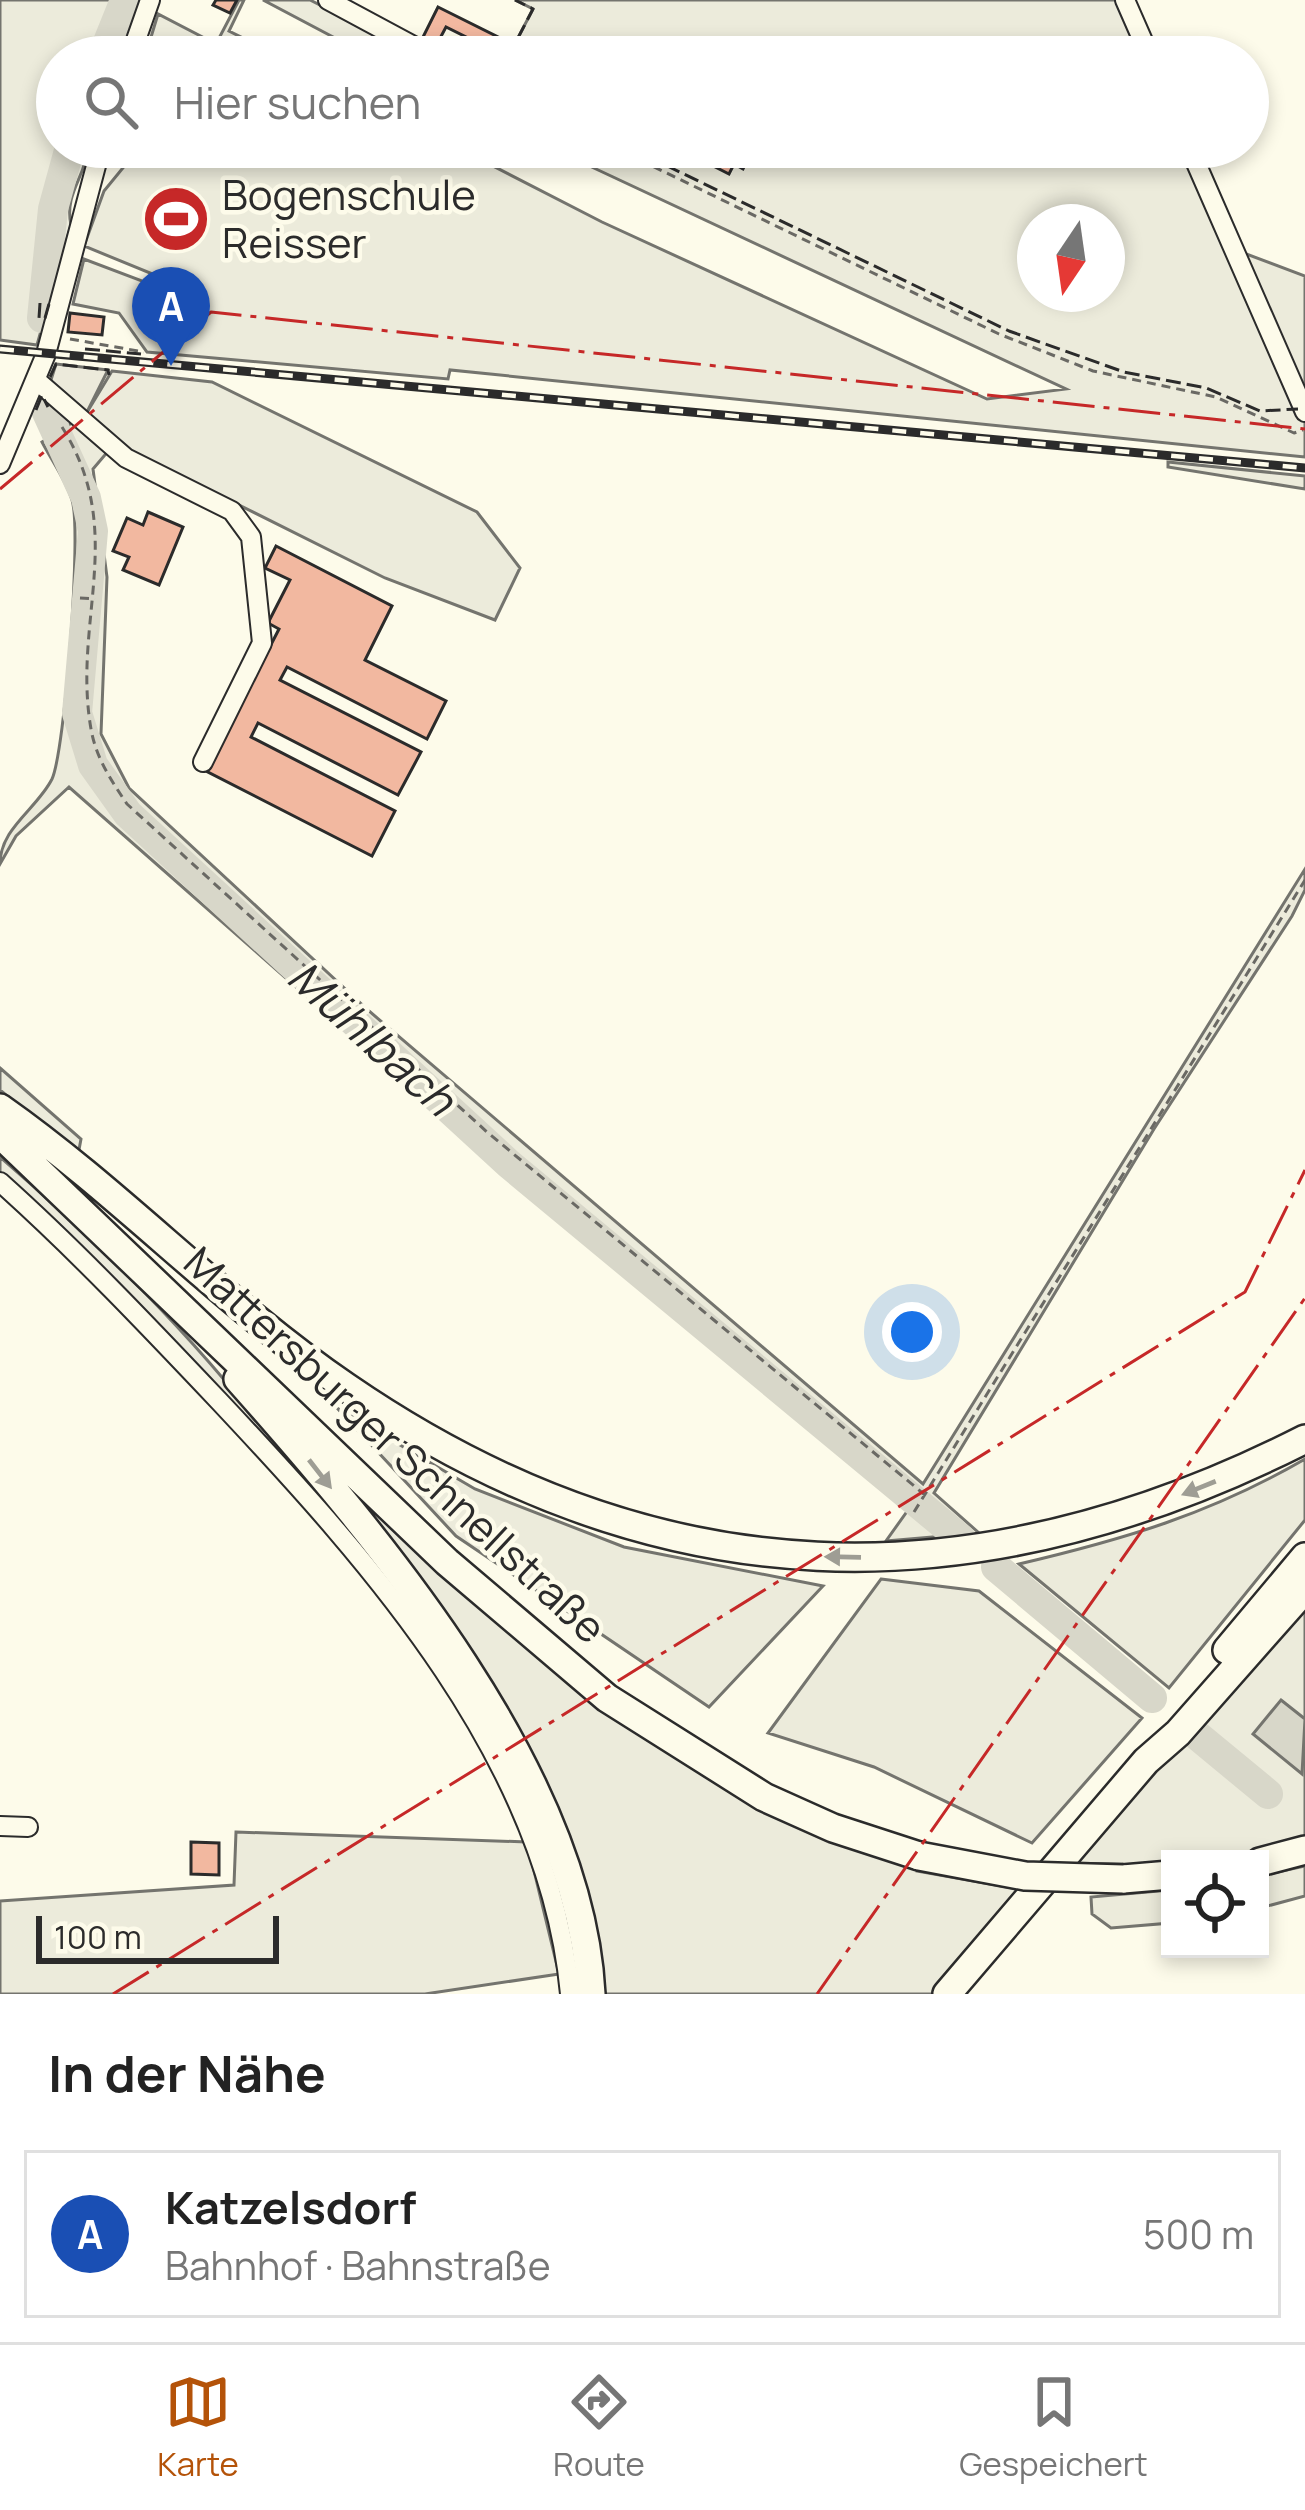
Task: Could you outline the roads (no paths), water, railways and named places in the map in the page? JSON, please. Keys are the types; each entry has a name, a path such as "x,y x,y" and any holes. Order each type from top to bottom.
{"highway":[{"path":"0,1111 206,1309 283,1399"},
{"name":"Mattersburger Schnellstraße","path":"0,1111 332,1377 439,1447 582,1512 694,1542 809,1556 960,1554 1152,1506 1305,1438"},
{"name":"Mattersburger Schnellstraße","path":"0,1134 252,1375 283,1399 447,1562 607,1698 764,1797 833,1828 919,1856 1025,1876 1161,1876"},
{"path":"165,1287 191,1326 370,1536 469,1673 523,1767 563,1865 590,1965 591,1994"},
{"path":"1146,1761 1165,1723 1305,1557"},
{"path":"947,1994 1146,1761 1178,1733 1305,1587"},
{"path":"1269,1860 1305,1850"}],"street":[{"path":"137,36 150,0"},
{"path":"328,0 395,36"},
{"path":"1125,0 1141,36"},
{"path":"0,464 42,377 95,168"},
{"path":"1198,168 1305,412"},
{"path":"42,377 127,458 232,511 251,537 262,643 203,762"},
{"path":"0,1182 133,1310 300,1487 421,1638 459,1696 536,1851 554,1908 570,1994"},
{"path":"0,1826 28,1827"}],"waterway":[{"name":"Mühlbach","path":"110,36 125,0"},
{"name":"Mühlbach","path":"42,318 53,209 64,168"},
{"name":"Mühlbach","path":"40,397 86,498 93,531 77,713 93,765 128,814 509,1164 961,1539"},
{"name":"Mühlbach","path":"996,1567 1152,1698"},
{"name":"Mühlbach","path":"1199,1737 1268,1794"}],"railway":[{"path":"0,349 1305,468"}],"place":[{"name":"Bogenschule Reisser","path":"176,219"},
{"name":"Katzelsdorf","path":"171,366"}]}
